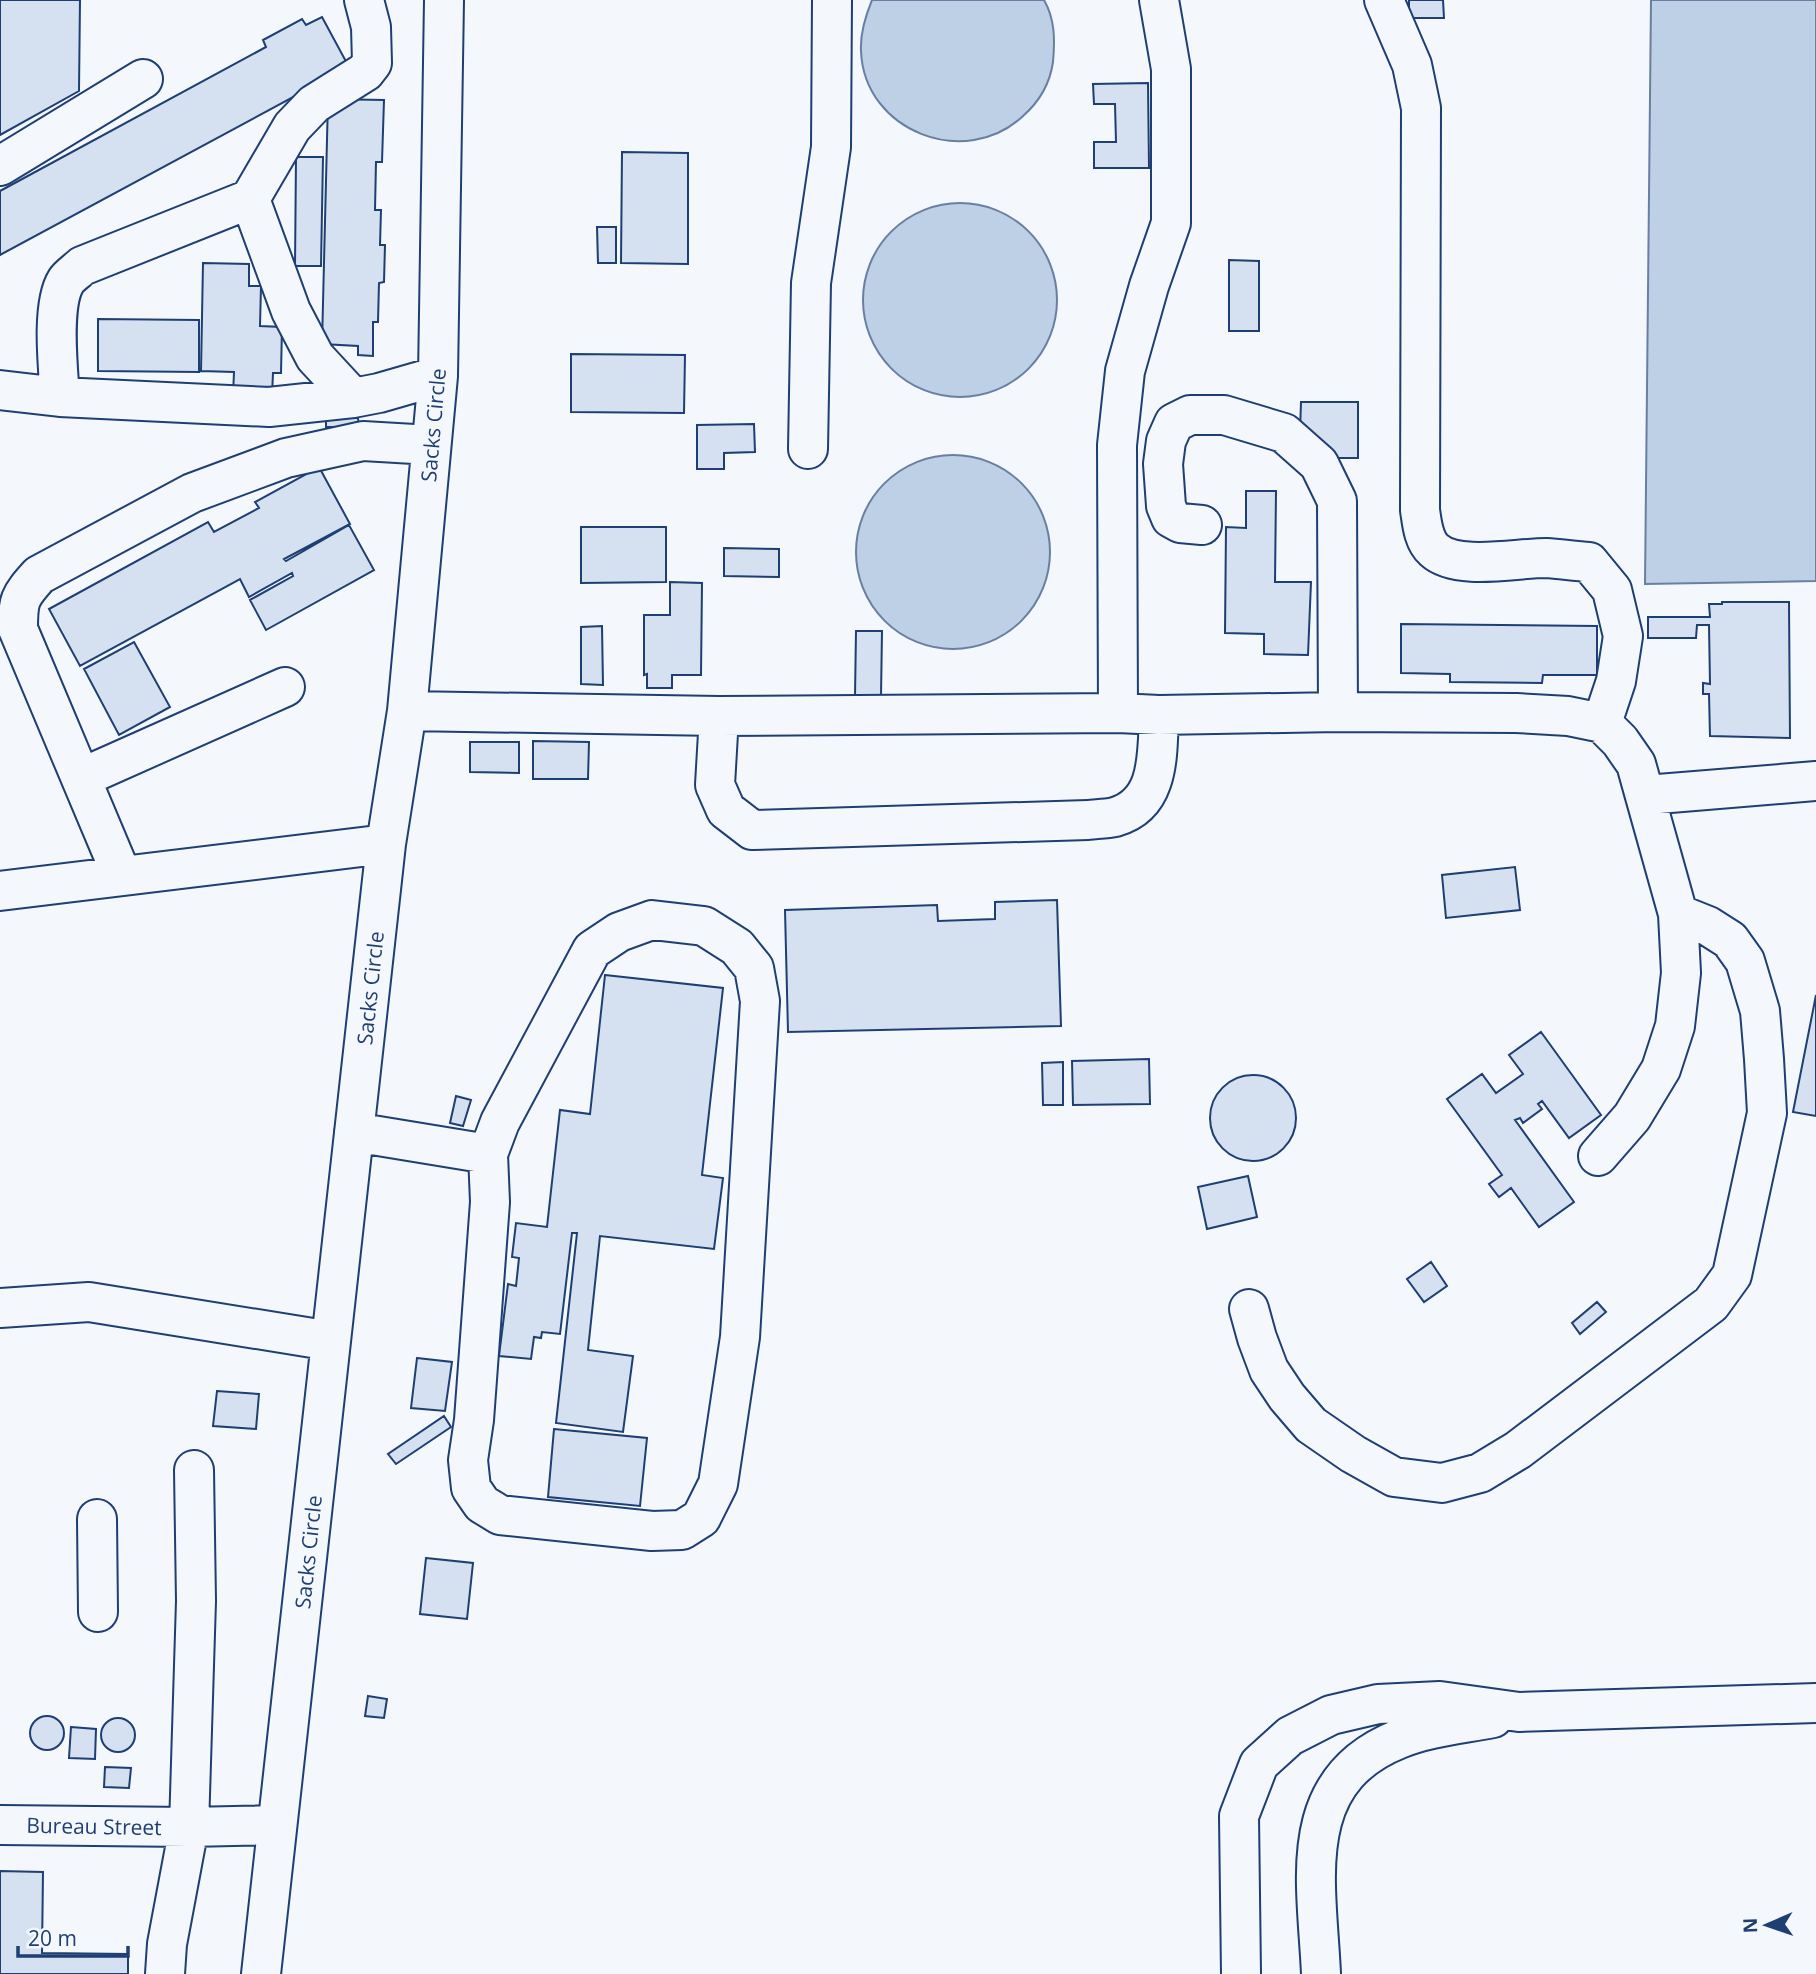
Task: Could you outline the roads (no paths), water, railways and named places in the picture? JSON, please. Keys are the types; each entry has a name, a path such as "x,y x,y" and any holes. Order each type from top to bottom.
{"lane":[{"path":"60,397 58,302 66,281 82,266 250,199 292,127 314,104 365,72 372,63 371,27 364,0"},
{"name":"Sacks Circle","path":"261,1974 386,844 407,711 439,376 444,0"},
{"path":"808,449 811,283 831,147 832,0"},
{"path":"1118,713 1117,446 1125,371 1149,286 1171,223 1171,69 1159,0"},
{"path":"1384,0 1412,65 1421,108 1420,510 1424,534 1433,550 1448,558 1483,562 1545,558 1589,562 1612,590 1623,636 1616,681 1602,723"},
{"path":"0,166 143,79"},
{"path":"250,199 297,323 315,357 354,398"},
{"path":"0,390 60,397 269,407 354,398 439,376"},
{"path":"1202,525 1180,523 1171,518 1166,506 1163,464 1166,441 1174,423 1190,415 1224,415 1284,433 1319,464 1337,501 1338,712"},
{"path":"122,876 18,629 18,609 22,594 39,575 192,493 286,458 363,441 431,445"},
{"path":"81,778 285,687"},
{"path":"407,711 719,716 1516,713 1568,716 1602,723 1620,741 1636,764 1646,795 1678,914 1681,973 1675,1026 1661,1069 1632,1117 1598,1156"},
{"path":"719,716 715,785 726,810 752,830 1115,817 1136,806 1155,778 1159,715"},
{"path":"1646,795 1816,781"},
{"path":"0,891 386,844"},
{"path":"1250,1309 1256,1339 1269,1370 1311,1425 1353,1454 1394,1477 1442,1483 1480,1473 1518,1450 1711,1304 1732,1275 1767,1113 1760,1011 1745,961 1730,940 1708,926 1678,914"},
{"path":"652,920 704,926 737,947 754,968 760,1001 740,1337 718,1484 701,1518 682,1530 652,1531 500,1515 482,1504 471,1488 468,1460 474,1420 491,1202 488,1154 500,1122 592,950 619,932 652,920"},
{"path":"354,1132 488,1154"},
{"path":"0,1308 89,1302 331,1341"},
{"path":"165,1974 167,1944 188,1827 196,1601 194,1470"},
{"path":"97,1520 98,1612"},
{"path":"1241,1974 1238,1816 1259,1763 1290,1735 1331,1715 1378,1704 1440,1701 1519,1712 1816,1703"},
{"path":"1321,1974 1316,1851 1325,1808 1345,1775 1370,1753 1401,1738 1519,1712"},
{"name":"Bureau Street","path":"0,1825 277,1825"}],"water":[{"path":"872,0 1044,0 1052,22 1054,46 1052,70 1043,92 1023,116 1000,132 974,140 947,141 922,134 899,121 880,103 866,79 861,38"},
{"path":"1651,0 1816,0 1816,581 1645,584"},
{"path":"960,203 997,210 1029,231 1050,263 1057,300 1050,337 1029,369 997,390 960,397 923,390 891,369 870,337 863,300 870,263 891,231 923,210"},
{"path":"953,455 990,462 1022,483 1043,515 1050,552 1043,589 1022,621 990,642 953,649 916,642 884,621 863,589 856,552 863,515 884,483 916,462"}]}
